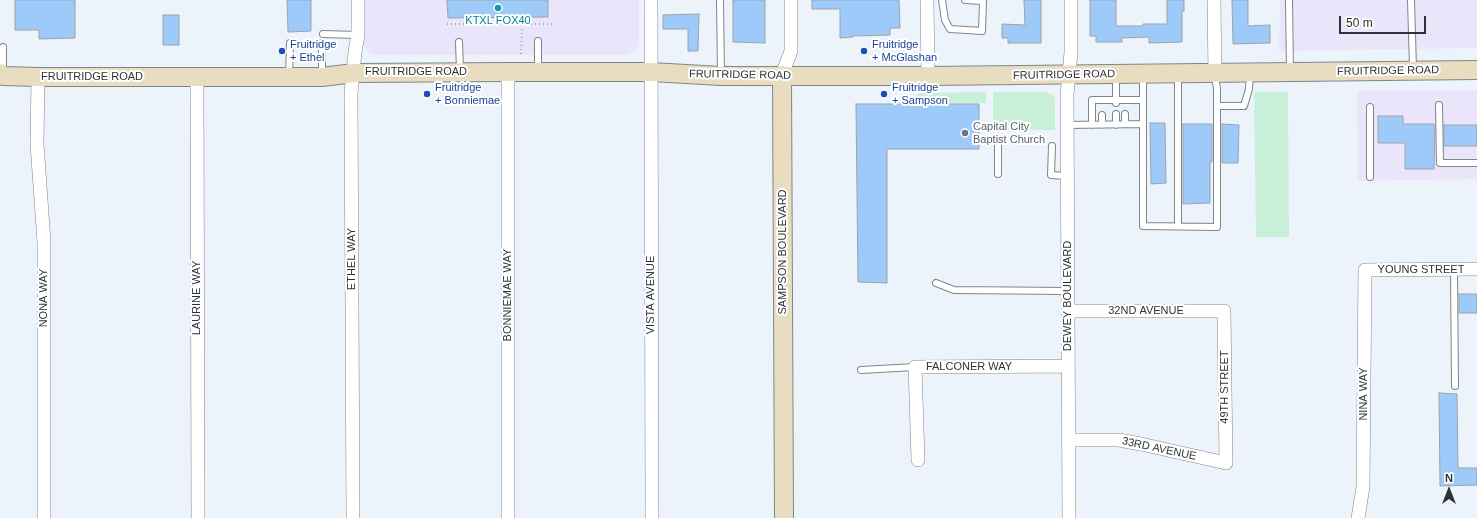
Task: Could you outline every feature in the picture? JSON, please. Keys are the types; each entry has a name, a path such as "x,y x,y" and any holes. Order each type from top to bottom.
{"main road":[{"name":"FRUITRIDGE ROAD","path":"1,76 322,77 354,73 650,72 721,76 928,76 1477,70"},
{"name":"SAMPSON BOULEVARD","path":"782,75 785,514"}],"street":[{"name":"ETHEL WAY","path":"353,518 351,93 358,35 358,0"},
{"name":"VISTA AVENUE","path":"651,0 652,518"},
{"name":"SAMPSON BOULEVARD","path":"782,75 791,51 791,0"},
{"path":"927,0 928,76"},
{"name":"DEWEY BOULEVARD","path":"1069,518 1067,95 1071,52 1071,0"},
{"path":"1214,0 1215,74"},
{"name":"BONNIEMAE WAY","path":"508,72 508,518"},
{"name":"NONA WAY","path":"38,77 37,144 44,242 44,518"},
{"name":"LAURINE WAY","path":"197,77 198,518"},
{"name":"YOUNG STREET","path":"1365,270 1477,269"},
{"name":"NINA WAY","path":"1358,518 1364,487 1365,270"},
{"name":"32ND AVENUE","path":"1068,312 1224,311"},
{"name":"49TH STREET","path":"1224,311 1226,463"},
{"name":"FALCONER WAY","path":"918,460 915,367 1068,366"},
{"name":"33RD AVENUE","path":"1068,440 1119,440 1226,463"}],"lane":[{"path":"720,0 721,76"},
{"path":"942,0 945,20 950,29 982,31 983,1 965,0"},
{"path":"1289,0 1290,73"},
{"path":"1411,0 1413,71"},
{"path":"323,34 358,35"},
{"path":"538,41 538,72"},
{"path":"460,42 460,72"},
{"path":"289,77 290,43"},
{"path":"322,43 322,77"},
{"path":"1,76 3,47"},
{"path":"1217,106 1244,106 1249,89 1250,73"},
{"path":"1116,74 1116,102"},
{"path":"1143,74 1143,226 1217,227 1217,106 1215,74"},
{"path":"1178,74 1178,226"},
{"path":"1092,125 1092,100 1102,102 1125,102 1143,100"},
{"path":"1439,105 1440,163 1477,163"},
{"path":"1370,107 1370,177"},
{"path":"1116,114 1116,125"},
{"path":"1125,114 1125,124"},
{"path":"1102,115 1102,125"},
{"path":"1067,125 1143,124"},
{"path":"998,145 998,174"},
{"path":"1052,146 1051,175 1067,176"},
{"path":"1454,270 1455,386"},
{"path":"936,283 954,290 1068,291"},
{"path":"861,370 915,367"}],"path":[{"path":"447,24 554,24"},
{"path":"521,54 522,24"}],"shaded area":[{"path":"363,0 639,0 639,44 635,51 627,55 374,55 369,53 363,45"},
{"path":"1280,0 1477,0 1477,48 1279,51"},
{"path":"1477,90 1477,179 1358,181 1357,91"}],"green space":[{"path":"986,92 986,103 918,103 918,93"},
{"path":"993,92 1046,92 1054,96 1055,130 993,130"},
{"path":"1254,92 1288,92 1289,237 1256,237"}],"building":[{"path":"15,0 75,0 75,38 39,39 39,30 15,30"},
{"path":"287,0 311,0 311,31 288,32"},
{"name":"KTXL FOX40","path":"447,0 548,0 548,17 448,18"},
{"path":"733,0 765,0 765,43 733,42"},
{"path":"812,0 899,0 900,28 890,28 890,35 853,36 840,38 840,9 812,9"},
{"path":"1024,0 1041,0 1041,43 1008,43 1008,38 1002,38 1002,24 1025,25"},
{"path":"1090,0 1116,0 1116,26 1143,26 1143,24 1167,24 1167,0 1184,0 1184,11 1182,11 1182,42 1149,43 1149,37 1122,38 1122,42 1096,42 1096,36 1090,36"},
{"path":"1232,0 1248,0 1248,26 1270,25 1270,43 1233,44"},
{"path":"699,14 698,51 688,51 688,29 663,29 663,15"},
{"path":"163,15 179,15 179,45 163,45"},
{"path":"856,104 979,104 979,149 887,149 887,283 858,282"},
{"path":"1378,116 1403,116 1403,124 1435,125 1434,169 1405,169 1405,143 1378,143"},
{"path":"1150,123 1165,123 1166,183 1151,184"},
{"path":"1183,124 1212,124 1210,203 1183,204"},
{"path":"1222,124 1239,125 1238,163 1222,163"},
{"path":"1444,125 1477,125 1477,146 1444,146"},
{"path":"1459,294 1477,294 1477,313 1459,313"},
{"path":"1439,393 1457,394 1458,468 1477,468 1477,485 1440,486"}],"place":[{"name":"KTXL FOX40","path":"498,8"},
{"name":"Fruitridge + Ethel","path":"282,51"},
{"name":"Fruitridge + McGlashan","path":"864,51"},
{"name":"Fruitridge + Bonniemae","path":"427,94"},
{"name":"Fruitridge + Sampson","path":"884,94"},
{"name":"Capital City Baptist Church","path":"965,133"}]}
